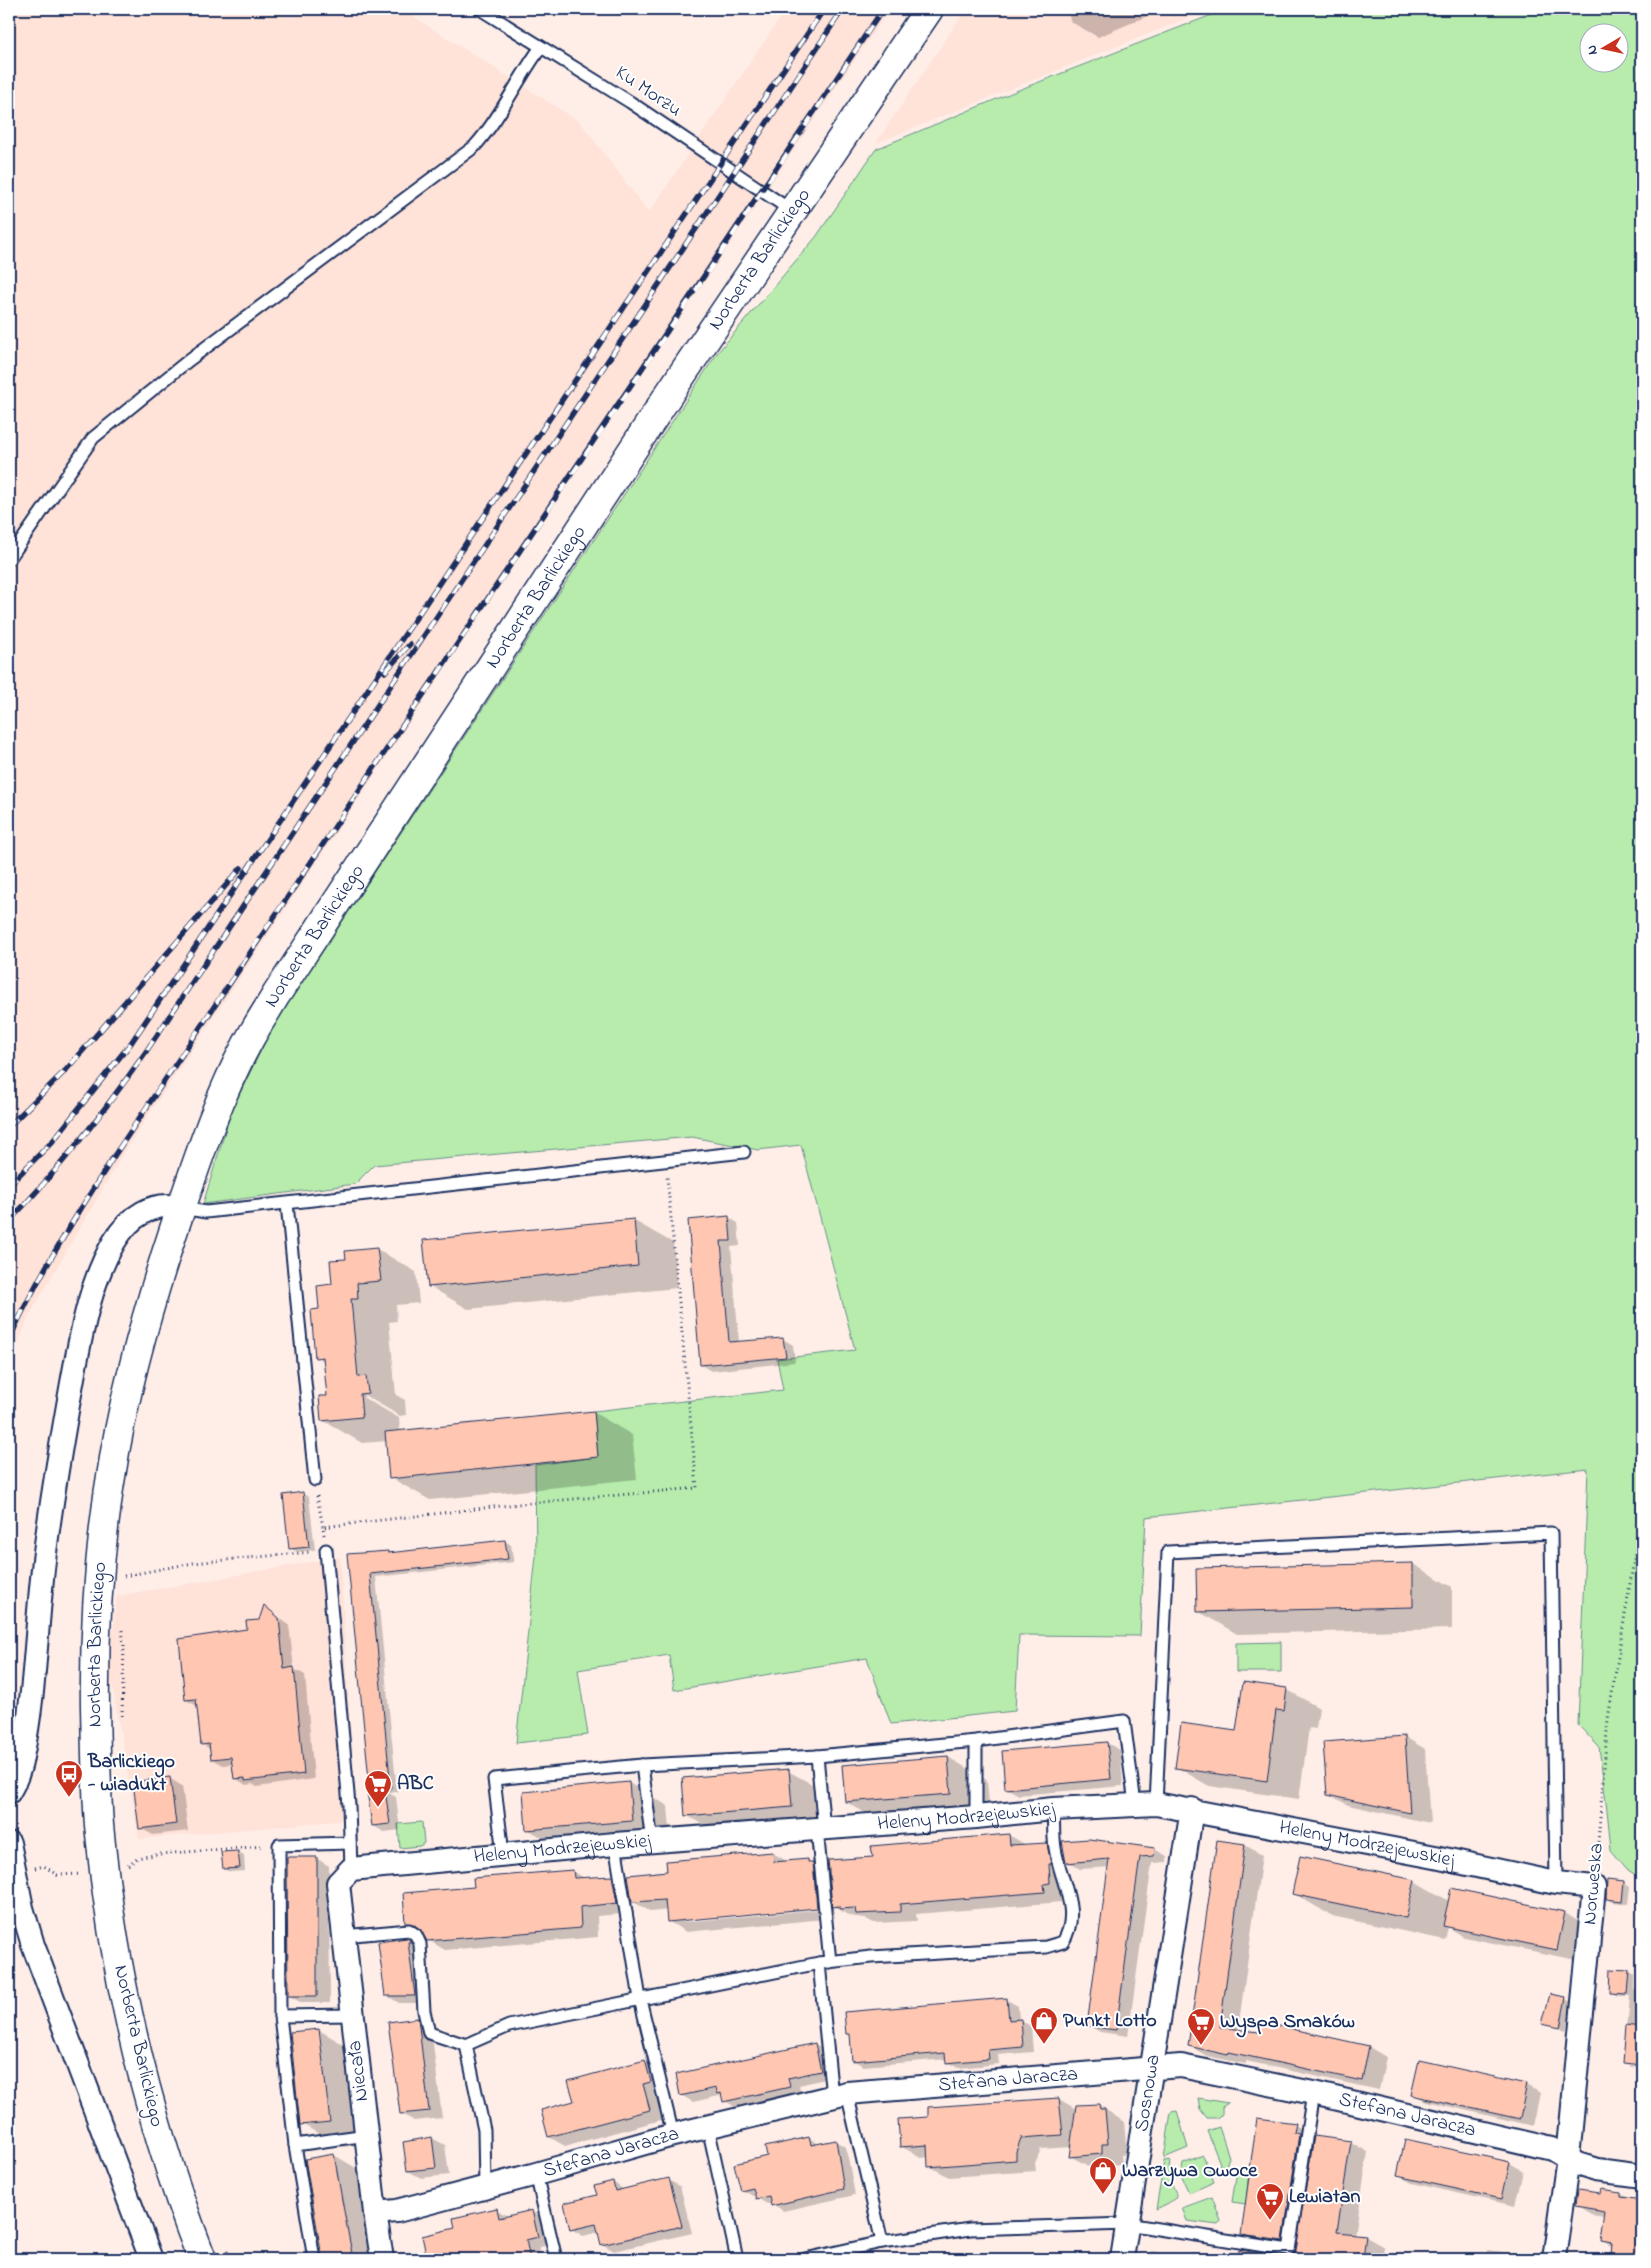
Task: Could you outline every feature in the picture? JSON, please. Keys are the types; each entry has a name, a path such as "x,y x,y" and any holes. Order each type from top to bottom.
{"street":[{"name":"Norberta Barlickiego","path":"202,2259 169,2170 142,2075 120,1974 115,1868 96,1774 96,1618 118,1575 114,1456 130,1376 148,1308 218,1109 245,1047 276,995 487,670 792,211 929,9"},
{"path":"9,1792 22,1758 43,1568 62,1436 83,1326 100,1270 115,1240 137,1215 155,1206 169,1204 182,1208"},
{"name":"Heleny Modrzejewskiej","path":"345,1876 503,1854 976,1817 1053,1809 1145,1804 1192,1809 1556,1883 1594,1887"},
{"name":"Sosnowa","path":"1122,2259 1192,1809"},
{"path":"9,1843 22,1908 33,1945 151,2259"},
{"name":"Niecała","path":"345,1876 344,1936 375,2213 382,2259"},
{"name":"Norweska","path":"1554,2259 1568,2158 1594,1887"},
{"name":"Stefana Jaracza","path":"375,2213 397,2211 536,2174 673,2134 840,2095 1180,2066 1313,2092 1552,2149 1577,2164 1597,2170 1642,2176"}],"lane":[{"name":"Ku Morzu","path":"480,9 630,102 792,211"},
{"path":"9,559 93,438 190,360 474,147 489,131 530,63 542,47"},
{"path":"182,1208 206,1212 287,1204 744,1152"},
{"path":"287,1204 315,1480"},
{"path":"1145,1804 1168,1552 1551,1533 1556,1883"},
{"path":"326,1550 349,1805 350,1843 345,1876"},
{"path":"503,1854 494,1779 642,1765 817,1756 976,1741 1124,1721 1145,1804"},
{"path":"976,1741 976,1817"},
{"path":"817,1756 821,1829 824,1962 840,2095 882,2242"},
{"path":"642,1765 652,1842"},
{"path":"344,1936 409,1930 416,1935 420,1944 424,2011 429,2033 466,2045 509,2026 824,1962 871,1956 1046,1947 1063,1942 1068,1933 1072,1915 1055,1848 1053,1809"},
{"path":"314,2259 295,2145 280,2016 279,1845 350,1843"},
{"path":"615,1844 640,1999 673,2134"},
{"path":"280,2016 352,2015"},
{"path":"466,2045 484,2130 485,2188"},
{"path":"805,2259 882,2242 970,2229 1127,2224 1289,2250 1313,2092"},
{"path":"708,2127 737,2259"},
{"path":"295,2145 366,2135"},
{"path":"536,2174 556,2259"}],"path":[{"path":"322,1527 518,1504 697,1488 672,1216 664,1162"},
{"path":"118,1575 193,1563 326,1550 315,1480"},
{"name":"Norweska","path":"1594,1887 1608,1719 1642,1510"},
{"path":"121,1723 124,1645 122,1626"},
{"path":"44,1866 57,1875 70,1876 115,1868 136,1858 160,1854 279,1845"},
{"path":"224,2242 230,2259"}],"shaded area":[{"path":"9,9 401,9 580,122 649,213 786,9 889,9 571,479 124,1152 29,1316 9,1368 9,1312 13,1303 9,1302"},
{"path":"966,9 1210,9 876,143"},
{"path":"340,1557 356,1819 139,1839 109,1666 117,1596"}],"green space":[{"path":"1227,9 1642,9 1642,1880 1628,1871 1611,1851 1599,1747 1578,1725 1588,1469 1146,1517 1140,1636 1019,1635 1015,1711 891,1724 867,1658 674,1690 669,1655 578,1670 588,1735 516,1743 536,1556 535,1465 598,1457 594,1411 783,1390 777,1359 855,1350 801,1145 758,1150 692,1137 374,1165 355,1184 203,1204 232,1109 272,1028 718,352 816,237 876,149 1016,91"},
{"path":"1281,1642 1281,1672 1236,1672 1236,1643"},
{"path":"422,1822 424,1843 420,1846 400,1848 398,1824"},
{"path":"1198,2098 1228,2103 1222,2107 1222,2114 1218,2118 1207,2118 1200,2109"},
{"path":"1177,2111 1188,2148 1164,2158 1171,2112"},
{"path":"1219,2127 1229,2157 1226,2166 1221,2166 1207,2131"},
{"path":"1203,2155 1214,2182 1189,2193 1181,2175 1183,2163"},
{"path":"1170,2160 1169,2172 1176,2194 1172,2200 1156,2209 1164,2161"},
{"path":"1237,2170 1249,2171 1246,2204 1232,2202"},
{"path":"1212,2197 1221,2221 1218,2225 1187,2221 1182,2208"}],"building":[{"path":"729,1216 731,1241 721,1241 729,1342 783,1338 786,1357 700,1365 688,1220"},
{"path":"634,1219 638,1266 428,1287 423,1240"},
{"path":"377,1248 381,1281 357,1283 358,1299 351,1299 358,1377 366,1376 368,1393 360,1394 362,1417 321,1421 319,1396 327,1396 323,1357 315,1358 311,1310 319,1309 317,1286 332,1284 330,1260 346,1259 345,1251"},
{"path":"594,1411 598,1457 389,1479 385,1432"},
{"path":"303,1492 309,1547 289,1549 283,1495"},
{"path":"505,1540 508,1559 370,1574 391,1789 370,1790 347,1554 388,1551 388,1553"},
{"path":"1413,1563 1413,1607 1197,1612 1196,1568"},
{"path":"264,1605 279,1618 284,1669 294,1667 304,1774 245,1781 245,1778 234,1779 231,1757 211,1759 209,1744 201,1745 196,1699 185,1700 179,1639 247,1629 246,1621 259,1620"},
{"path":"1243,1682 1287,1688 1284,1711 1276,1710 1267,1781 1175,1768 1181,1723 1236,1731"},
{"path":"1405,1736 1410,1813 1327,1795 1323,1742"},
{"path":"1107,1742 1111,1779 1005,1789 1002,1751"},
{"path":"948,1756 951,1794 845,1802 842,1765"},
{"path":"789,1769 792,1807 685,1816 682,1778"},
{"path":"170,1777 176,1824 139,1829 133,1782"},
{"path":"629,1782 632,1821 526,1830 523,1792"},
{"name":"ABC","path":"385,1790 390,1824 372,1826 367,1791"},
{"path":"1009,1834 1010,1845 1047,1843 1051,1864 1049,1864 1050,1883 1044,1884 1045,1892 900,1904 900,1912 856,1914 855,1908 839,1909 839,1906 832,1907 828,1860 873,1857 871,1846"},
{"path":"1089,1839 1155,1848 1154,1856 1140,1857 1116,2030 1087,2026 1109,1859 1066,1863 1062,1841"},
{"path":"1217,1840 1245,1844 1220,2027 1259,2032 1261,2022 1369,2046 1362,2081 1229,2052 1228,2055 1188,2046"},
{"path":"238,1851 240,1868 223,1869 221,1852"},
{"path":"773,1852 774,1862 808,1859 808,1862 813,1862 817,1908 667,1922 665,1900 632,1902 628,1875 667,1871 666,1861"},
{"path":"1300,1856 1415,1880 1406,1918 1292,1894"},
{"path":"287,1857 317,1857 317,1996 288,1996"},
{"path":"573,1870 574,1878 612,1876 617,1903 580,1907 581,1928 427,1941 420,1929 413,1924 405,1923 403,1893 474,1887 473,1878"},
{"path":"1607,1879 1624,1881 1622,1901 1606,1899"},
{"path":"1451,1888 1565,1912 1557,1950 1443,1926"},
{"path":"407,1938 411,1942 408,1942 415,1996 385,1996 378,1942"},
{"path":"1611,1969 1629,1970 1627,1994 1610,1993"},
{"path":"1550,1994 1566,1997 1560,2028 1542,2024"},
{"path":"1007,1998 1009,2020 1021,2019 1023,2047 988,2050 989,2059 946,2063 945,2053 852,2061 850,2034 846,2034 844,2012"},
{"path":"418,2018 429,2111 400,2114 388,2022"},
{"path":"1626,2025 1642,2027 1642,2066 1623,2064"},
{"path":"319,2029 330,2122 300,2125 290,2032"},
{"path":"815,2043 821,2071 788,2078 790,2087 723,2102 721,2093 718,2094 716,2088 680,2096 676,2074"},
{"path":"645,2060 651,2082 643,2084 650,2110 548,2137 541,2110 574,2101 568,2081"},
{"path":"1419,2060 1527,2084 1520,2119 1411,2095"},
{"path":"1059,2098 1063,2135 1021,2138 1016,2152 1016,2160 928,2167 927,2145 900,2147 898,2119 928,2117 928,2107"},
{"path":"1099,2104 1100,2109 1105,2109 1108,2144 1102,2144 1102,2154 1069,2157 1076,2105"},
{"path":"1257,2118 1296,2123 1294,2133 1299,2134 1283,2241 1241,2235"},
{"path":"1314,2136 1351,2141 1337,2232 1366,2235 1363,2259 1238,2259 1239,2250 1288,2257 1295,2254"},
{"path":"432,2137 436,2168 407,2171 403,2142"},
{"path":"809,2137 811,2145 836,2140 844,2189 771,2206 769,2196 756,2199 753,2188 741,2191 734,2164 767,2156 765,2147"},
{"path":"1405,2139 1510,2162 1502,2199 1397,2176"},
{"path":"334,2154 353,2259 323,2259 321,2251 305,2159"},
{"path":"669,2178 682,2226 601,2245 596,2224 570,2230 564,2203 597,2195 594,2186 613,2181 615,2191"},
{"path":"1602,2189 1620,2192 1620,2196 1642,2199 1642,2257 1611,2254 1612,2244 1601,2242 1605,2211 1575,2206 1577,2191 1601,2194"},
{"path":"497,2208 499,2218 532,2210 538,2237 526,2240 530,2259 427,2259 422,2236 455,2228 453,2218"}],"railway":[{"path":"9,1185 52,1142 131,1043 824,9"},
{"path":"9,1221 80,1140 145,1053 843,9"},
{"path":"9,1340 45,1269 114,1156 883,9"},
{"path":"385,672 410,644"},
{"path":"9,1126 66,1070 241,868"}],"place":[{"name":"Barlickiego - wiadukt","path":"69,1798"},
{"name":"ABC","path":"378,1808"},
{"name":"Punkt Lotto","path":"1044,2045"},
{"name":"Wyspa Smaków","path":"1201,2046"},
{"name":"Warzywa Owoce","path":"1103,2195"},
{"name":"Lewiatan","path":"1270,2221"}]}
